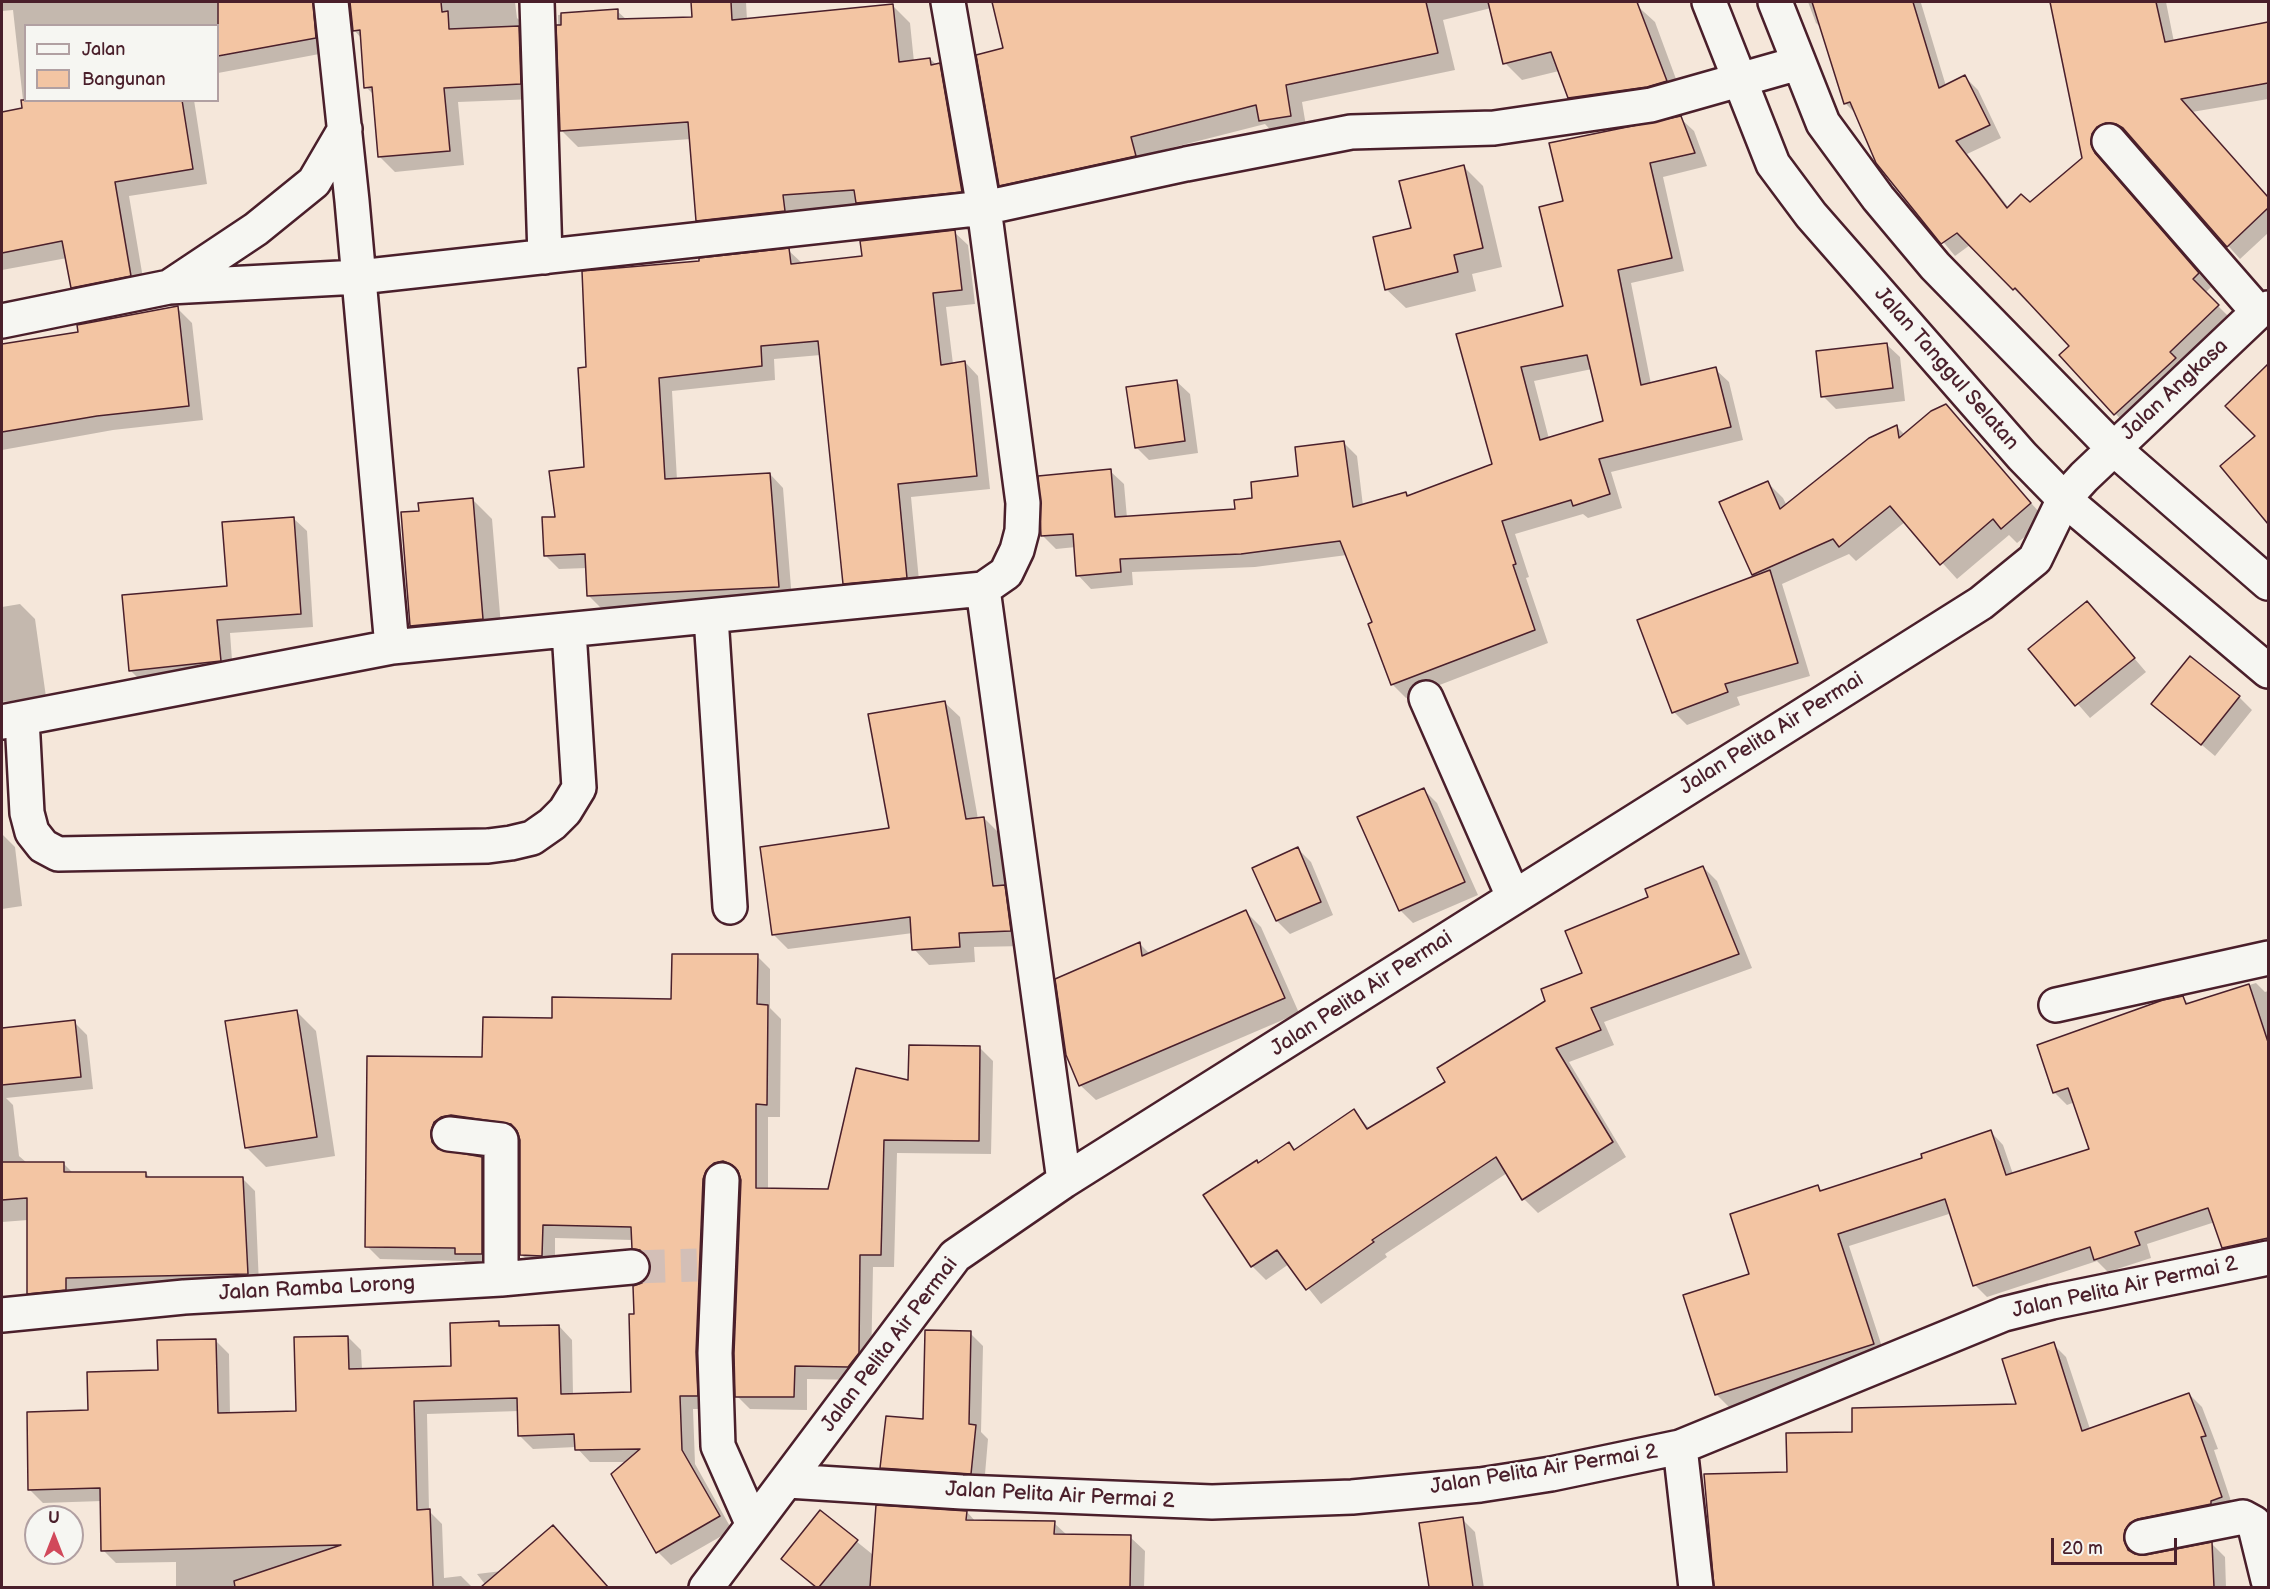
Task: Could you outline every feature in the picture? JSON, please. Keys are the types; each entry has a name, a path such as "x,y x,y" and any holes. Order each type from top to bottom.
{"street":[{"path":"331,2 359,277 392,647"},
{"path":"537,2 545,257"},
{"path":"569,631 579,788 565,811 552,824 532,838 488,846 58,854 43,846 32,832 12,721 392,647 983,589 1006,573 1017,550 1022,531 1023,503 984,208 948,2"},
{"name":"Jalan Tanggul Selatan","path":"1708,2 1773,164 1811,215 2022,456 2091,470 2268,583"},
{"name":"Jalan Tanggul Selatan","path":"1775,2 1823,123 1878,198 1935,266 2091,470 2268,671"},
{"path":"2,321 170,288 359,277 984,208 1208,159 1351,132 1494,128 1650,105 1799,63"},
{"path":"170,288 256,229 314,182 345,129"},
{"path":"2109,141 2263,310"},
{"name":"Jalan Angkasa","path":"2091,470 2263,310"},
{"name":"Jalan Pelita Air Permai","path":"706,1587 788,1481 955,1256 1064,1181 1303,1033 1513,896 1981,603 2035,559 2091,470"},
{"path":"983,589 1064,1181"},
{"path":"711,617 730,908"},
{"path":"1426,698 1513,896"},
{"path":"2056,1005 2268,958"},
{"path":"449,1134 501,1140 501,1279"},
{"path":"722,1180 715,1353 718,1446 753,1525"},
{"name":"Jalan Pelita Air Permai 2","path":"788,1481 1188,1501 1272,1501 1352,1497 1480,1485 1680,1447 2004,1314 2063,1299 2268,1258"},
{"name":"Jalan Ramba Lorong","path":"2,1315 184,1297 501,1279 632,1267"},
{"path":"1680,1447 1696,1587"},
{"path":"2142,1537 2243,1517 2254,1523 2268,1580"}],"building":[{"path":"218,2 313,2 316,38 219,56"},
{"path":"350,2 441,2 442,12 448,11 449,29 519,26 521,84 444,88 450,151 378,157 372,87 364,88 360,30 353,31"},
{"path":"691,2 731,2 732,20 893,4 899,62 930,58 931,65 940,63 962,192 856,203 854,190 783,195 785,211 696,221 688,122 560,131 556,25 561,25 561,13 618,9 618,19 692,17"},
{"path":"992,2 1426,2 1438,53 1286,85 1291,116 1259,121 1256,105 1131,137 1136,156 999,186 976,55 1003,48"},
{"path":"1488,2 1637,2 1667,81 1647,87 1568,98 1551,52 1503,64"},
{"path":"1812,2 1913,2 1939,88 1965,75 1990,125 1956,141 2007,208 2021,194 2030,202 2082,158 2050,2 2156,2 2165,42 2268,22 2268,83 2181,99 2268,197 2268,208 2227,247 2123,128 2116,124 2106,123 2097,127 2092,134 2091,144 2095,153 2199,273 2193,279 2219,305 2170,352 2176,358 2114,415 2059,355 2069,346 2015,288 2013,290 1957,233 1941,244 1876,163 1850,102 1844,104"},
{"path":"21,100 24,102 182,102 193,169 115,182 131,276 71,288 62,241 2,253 2,112 22,108"},
{"path":"1681,116 1695,153 1650,163 1672,258 1618,270 1641,385 1716,367 1731,427 1599,459 1610,494 1573,506 1571,500 1502,521 1516,564 1513,565 1535,630 1391,685 1368,624 1372,622 1340,541 1241,554 1120,559 1121,572 1076,576 1073,534 1041,536 1038,476 1111,469 1115,517 1235,509 1234,500 1252,498 1251,482 1298,476 1295,447 1344,441 1353,507 1406,492 1407,496 1492,464 1456,334 1563,306 1539,207 1563,201 1549,143","holes":["1587,355 1603,421 1540,440 1521,367"]},
{"path":"1464,165 1483,248 1454,255 1458,272 1385,290 1373,237 1411,228 1399,181"},
{"path":"955,230 962,290 933,293 941,365 965,361 977,476 898,484 907,578 843,584 818,341 761,346 762,366 659,378 665,479 770,473 779,587 587,596 585,554 544,556 542,517 555,517 549,471 584,467 578,368 586,367 582,271 699,261 699,258 789,248 791,264 862,256 860,241"},
{"path":"178,306 189,406 97,416 2,432 2,344 78,332 77,325"},
{"path":"1887,343 1893,388 1821,397 1816,351"},
{"path":"2268,364 2268,524 2220,466 2255,436 2225,406"},
{"path":"1177,380 1185,441 1135,448 1126,387"},
{"path":"1946,404 2031,503 2001,529 1993,519 1940,565 1890,506 1839,547 1833,539 1752,575 1719,502 1768,481 1780,509 1869,438 1897,425 1899,438 1931,411"},
{"path":"473,498 483,619 410,626 401,512 419,511 418,503"},
{"path":"294,517 301,614 217,620 221,661 129,671 122,595 227,586 222,522"},
{"path":"1770,570 1798,663 1725,684 1728,692 1672,713 1637,620"},
{"path":"2087,601 2135,658 2075,706 2028,649"},
{"path":"2190,656 2240,696 2201,745 2151,704"},
{"path":"945,701 966,819 984,817 993,886 1005,885 1011,931 959,933 960,947 912,950 910,917 772,935 760,847 889,828 868,714"},
{"path":"1424,788 1465,882 1399,911 1357,817"},
{"path":"1298,847 1321,902 1276,921 1252,868"},
{"path":"1703,866 1739,954 1591,1008 1601,1030 1556,1048 1613,1142 1522,1200 1496,1157 1372,1240 1374,1242 1306,1290 1277,1250 1251,1267 1203,1195 1289,1142 1294,1150 1354,1109 1367,1129 1445,1082 1437,1068 1545,1001 1541,989 1582,973 1565,931 1648,897 1645,889"},
{"path":"1246,910 1285,998 1079,1086 1066,1055 1055,979 1140,942 1142,956"},
{"path":"672,954 758,954 757,1004 768,1005 767,1105 756,1104 756,1188 828,1189 856,1068 908,1080 909,1045 980,1046 979,1141 884,1140 881,1255 860,1255 859,1353 848,1367 795,1366 794,1397 735,1397 734,1353 741,1180 738,1171 723,1161 714,1163 706,1171 703,1179 696,1352 698,1396 680,1396 682,1450 720,1516 656,1553 611,1474 640,1449 575,1450 574,1434 518,1436 517,1398 414,1401 417,1510 430,1509 433,1587 235,1587 234,1581 341,1545 101,1551 100,1488 28,1490 27,1412 88,1410 87,1372 158,1370 157,1340 216,1339 218,1413 296,1411 294,1337 348,1336 349,1369 451,1366 450,1323 499,1321 499,1326 559,1325 561,1394 631,1392 629,1314 634,1314 633,1286 642,1283 649,1274 651,1266 648,1257 640,1250 632,1249 631,1227 543,1225 542,1256 520,1255 520,1140 511,1124 451,1115 441,1117 434,1122 431,1131 432,1142 438,1149 482,1157 482,1254 455,1254 455,1248 365,1247 367,1056 482,1057 483,1017 552,1018 552,997 671,999"},
{"path":"2249,984 2268,1042 2268,1238 2222,1248 2208,1208 2135,1232 2140,1245 2094,1260 2090,1247 1973,1286 1945,1199 1838,1234 1874,1344 1715,1395 1683,1295 1749,1274 1730,1214 1818,1185 1820,1191 1922,1158 1921,1154 1991,1130 2006,1175 2089,1149 2068,1088 2053,1093 2037,1045 2163,1000 2183,996 2186,1004"},
{"path":"297,1010 317,1137 245,1148 225,1021"},
{"path":"75,1020 81,1077 2,1085 2,1028"},
{"path":"2,1162 64,1162 64,1172 146,1172 146,1177 243,1177 248,1274 66,1278 66,1290 27,1294 27,1198 2,1200"},
{"path":"925,1330 971,1331 969,1424 976,1425 971,1474 880,1468 886,1416 923,1419"},
{"path":"2054,1342 2082,1431 2189,1393 2206,1436 2201,1437 2222,1497 2211,1501 2211,1504 2138,1519 2130,1523 2125,1530 2124,1540 2128,1550 2135,1554 2145,1555 2212,1542 2214,1587 1714,1587 1704,1474 1787,1472 1786,1433 1852,1432 1852,1408 2016,1404 2002,1359"},
{"path":"876,1505 967,1511 966,1520 1055,1521 1054,1534 1131,1535 1130,1587 870,1587"},
{"path":"820,1510 858,1540 819,1587 816,1587 781,1559"},
{"path":"1463,1517 1473,1587 1429,1587 1419,1523"},
{"path":"553,1525 608,1587 481,1587"}],"tunnel":[{"path":"632,1267 697,1265"}]}
